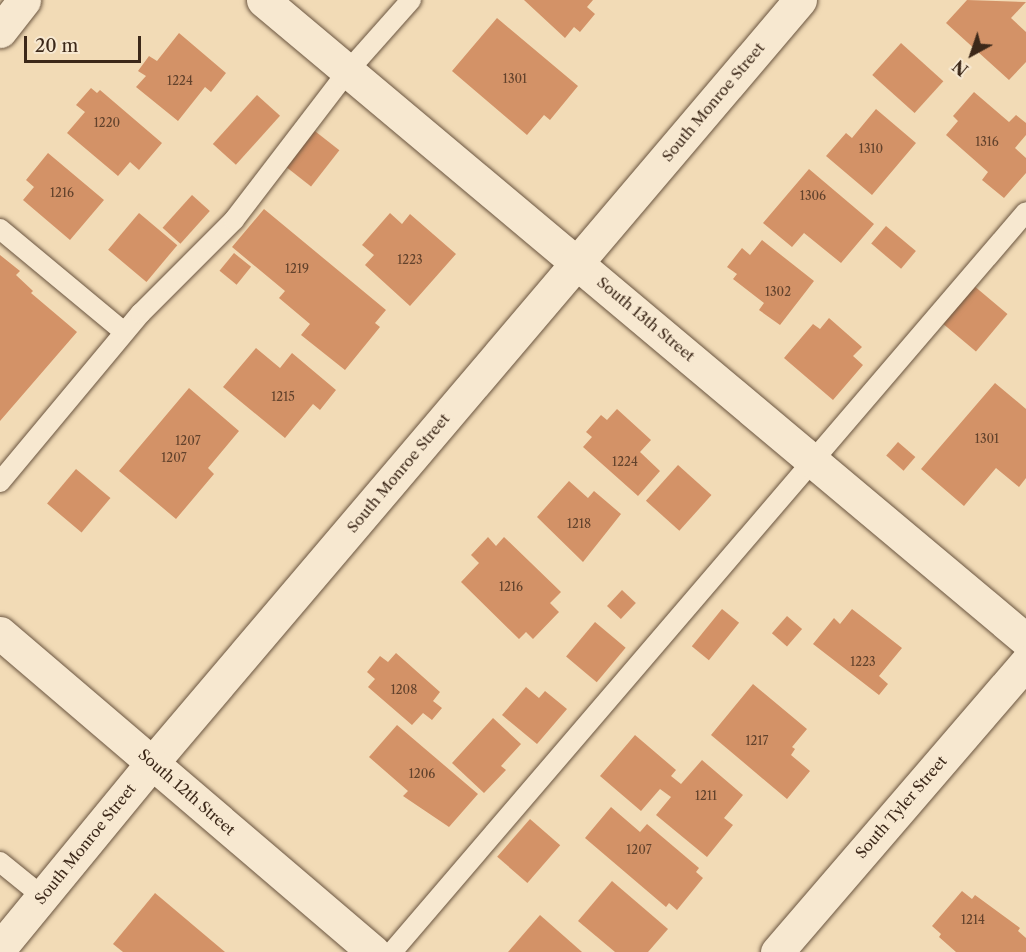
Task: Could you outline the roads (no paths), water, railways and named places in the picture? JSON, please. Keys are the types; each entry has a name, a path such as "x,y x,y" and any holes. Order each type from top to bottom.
{"street":[{"path":"0,31 24,0"},
{"name":"South 13th Street","path":"263,0 578,261 1026,640"},
{"name":"South Monroe Street","path":"0,948 152,763 800,0"},
{"name":"South 12th Street","path":"0,633 373,952"},
{"name":"South Tyler Street","path":"777,952 1026,662"}],"lane":[{"path":"0,482 124,332 234,220 348,71 411,0"},
{"path":"392,952 1026,212"},
{"path":"0,229 124,332"},
{"path":"0,862 42,896"}]}
